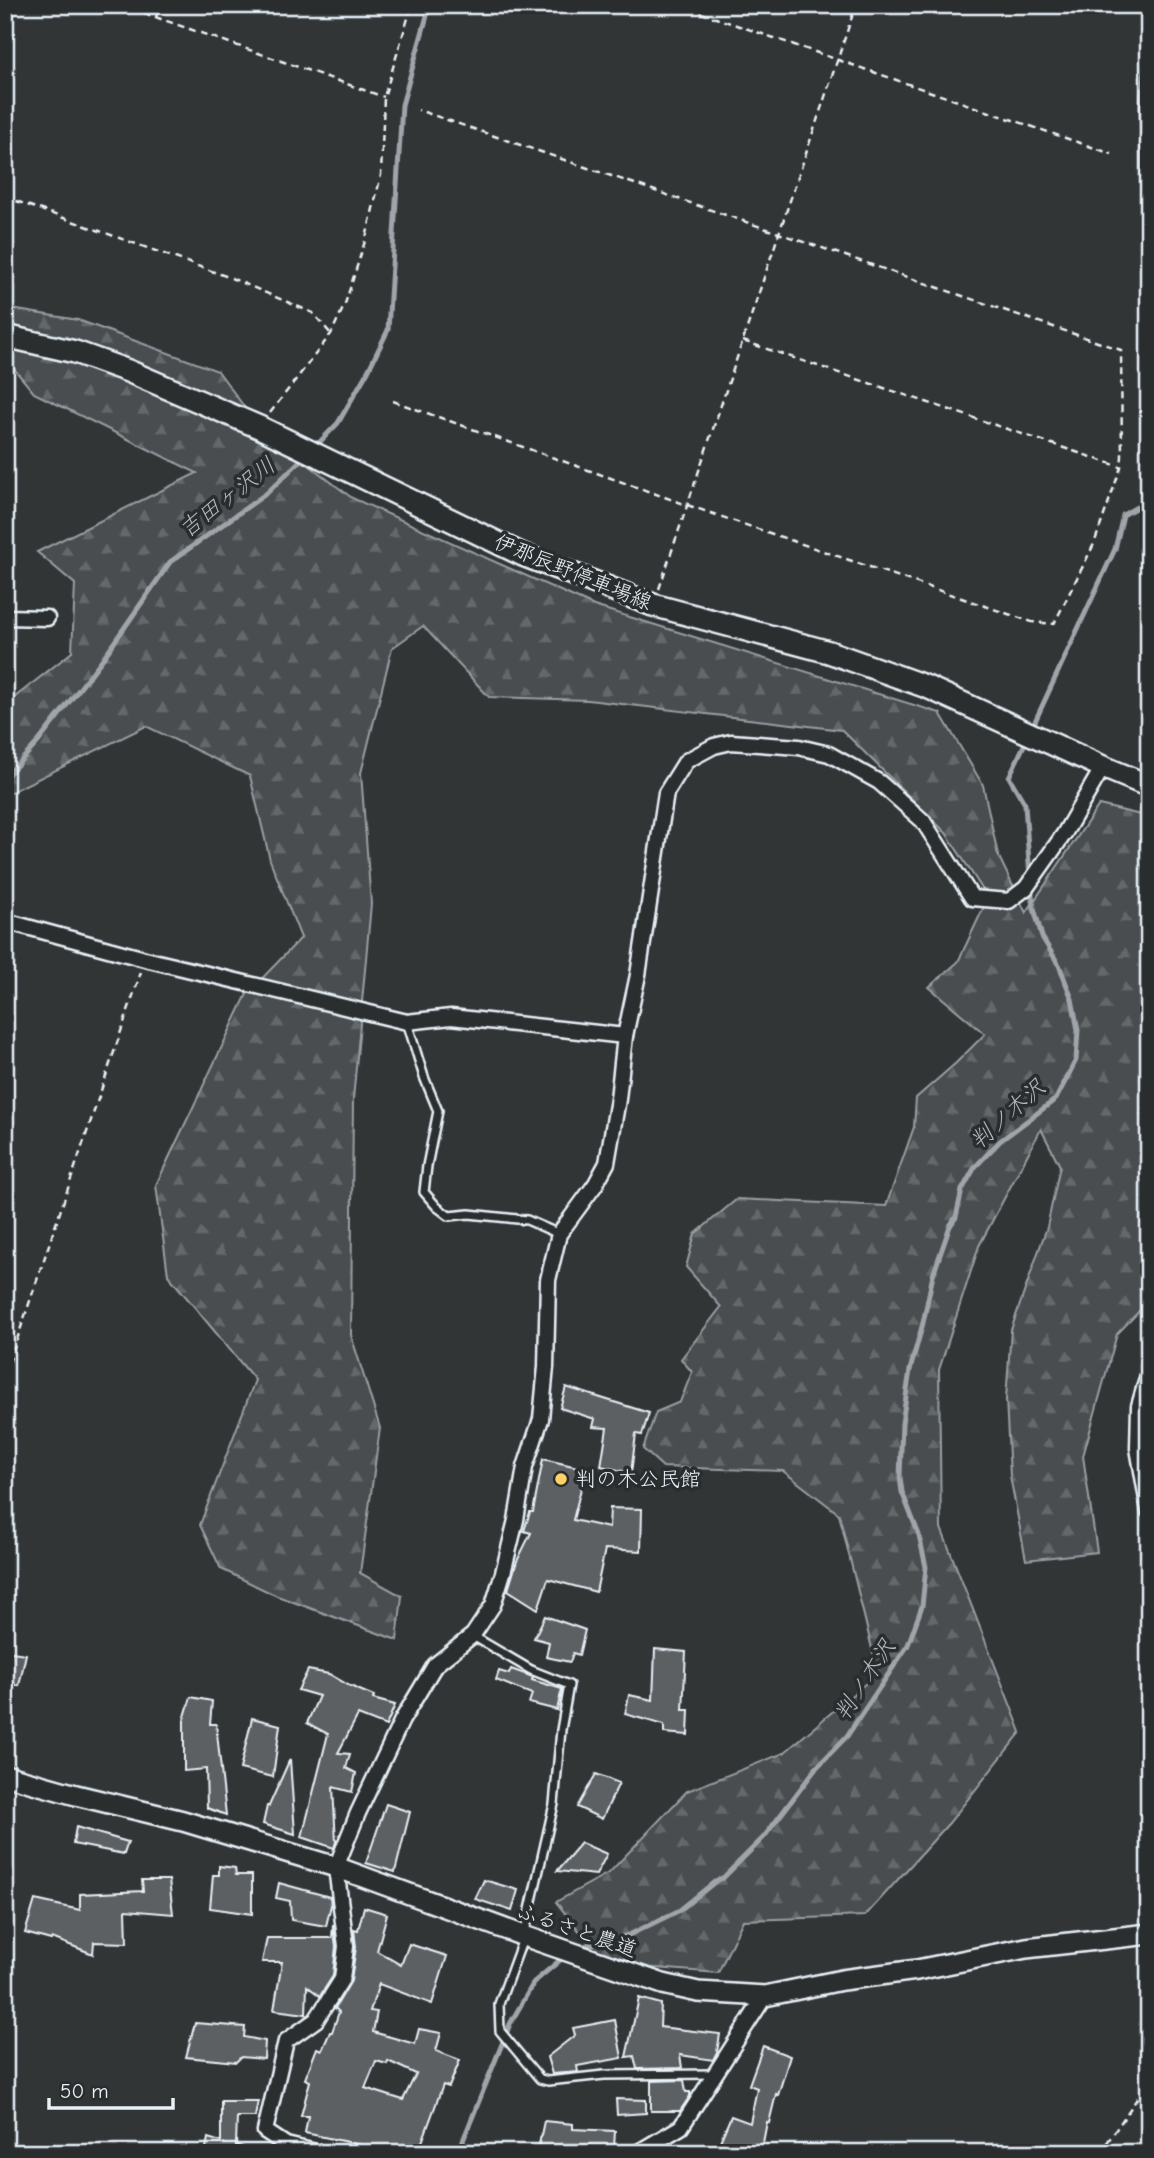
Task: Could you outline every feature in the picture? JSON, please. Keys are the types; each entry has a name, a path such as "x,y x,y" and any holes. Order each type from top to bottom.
{"main road":[{"name":"伊那辰野停車場線","path":"5,336 75,352 128,371 259,427 523,555 653,604 828,652 927,687 1149,786"}],"street":[{"path":"5,617 47,618"},
{"path":"320,2153 286,2145 265,2131 286,2041 316,2020 342,1979 346,1946 335,1867 358,1813 402,1720 435,1665 472,1635 493,1605 503,1573 525,1467 541,1419 546,1367 548,1280 559,1234 595,1185 607,1163 625,1036 638,975 666,793 686,761 714,746 731,742 799,747 829,754 879,782 923,821 972,898 1009,901 1026,888 1064,834 1103,767"},
{"path":"5,920 145,959 407,1022 451,1017 625,1036"},
{"path":"1149,1372 1139,1406 1138,1448 1149,1511"},
{"name":"ふるさと農道","path":"5,1775 76,1796 183,1821 335,1867 663,1984 698,1992 765,1996 1026,1948 1149,1934"},
{"path":"1149,1898 1149,1904"},
{"path":"637,2153 681,2127 765,1996"}],"lane":[{"path":"407,1022 438,1111 426,1166 424,1192 449,1216 469,1214 527,1220 559,1234"},
{"path":"472,1635 531,1670 569,1685 561,1730 554,1804 524,1936 499,2004 500,2031 540,2079 548,2081 604,2075 715,2074"}],"path":[{"path":"121,5 384,97"},
{"path":"156,17 160,5"},
{"path":"259,427 331,334 345,304 366,238 381,175 384,97 412,5"},
{"path":"678,5 1112,154"},
{"path":"653,604 856,5"},
{"path":"393,401 687,505 1032,622 1054,624 1094,544 1121,467 1121,350 418,110"},
{"path":"5,197 231,278 313,313 331,334"},
{"path":"743,341 1121,467"},
{"path":"5,1376 145,959"},
{"path":"1100,2153 1149,2081"}],"green space":[{"path":"5,308 78,320 218,371 259,427 352,498 594,606 940,713 983,785 998,855 1026,913 1099,805 1149,817 1149,1301 1117,1334 1083,1456 1097,1552 1026,1560 1010,1476 1006,1399 1011,1330 1047,1227 1060,1166 1041,1129 979,1246 939,1370 941,1528 1021,1732 949,1823 865,1916 743,1920 718,1973 606,1964 556,1902 610,1872 687,1791 784,1753 878,1673 839,1514 783,1471 663,1467 643,1449 656,1412 680,1402 692,1372 681,1359 721,1307 686,1267 695,1234 737,1199 886,1206 914,1127 916,1098 985,1034 929,987 958,962 988,898 946,833 842,730 588,700 489,697 423,626 392,648 361,773 371,904 353,1100 351,1335 380,1428 360,1573 402,1596 397,1640 277,1596 221,1569 200,1525 255,1380 168,1275 156,1185 247,994 301,938 270,860 250,776 146,726 5,795 5,705 72,652 75,584 37,552 197,473 34,393 5,358"}],"building":[{"path":"566,1387 649,1413 642,1435 636,1434 631,1473 601,1466 607,1428 593,1427 595,1419 560,1408"},
{"path":"543,1459 586,1469 573,1520 609,1528 610,1508 642,1509 641,1551 605,1549 596,1592 548,1579 538,1609 508,1590 517,1561 531,1533 524,1531 530,1512 533,1512"},
{"path":"545,1616 585,1630 579,1655 573,1653 570,1662 546,1657 549,1642 534,1638"},
{"path":"655,1649 686,1652 683,1710 689,1710 688,1735 664,1733 664,1725 625,1714 629,1695 653,1700"},
{"path":"5,1651 26,1654 19,1686 5,1682"},
{"path":"511,1669 533,1677 532,1680 562,1689 557,1710 529,1703 532,1694 496,1680 499,1671 509,1674"},
{"path":"308,1670 329,1674 374,1696 373,1699 395,1705 386,1726 358,1715 338,1753 350,1754 346,1768 356,1773 352,1792 333,1787 334,1848 302,1837 328,1734 307,1723 319,1696 298,1690"},
{"path":"191,1697 212,1701 210,1724 216,1724 226,1815 207,1808 206,1769 184,1771 184,1720"},
{"path":"252,1718 280,1725 273,1777 240,1769"},
{"path":"290,1759 295,1834 263,1824 267,1806"},
{"path":"596,1774 619,1783 602,1819 577,1807"},
{"path":"386,1804 410,1812 395,1872 366,1863"},
{"path":"76,1827 128,1842 124,1854 73,1844"},
{"path":"581,1843 607,1854 596,1875 557,1871"},
{"path":"219,1866 235,1868 236,1875 252,1875 252,1914 210,1908 213,1875 219,1875"},
{"path":"142,1880 169,1880 173,1914 126,1910 127,1943 94,1942 93,1954 52,1938 51,1940 25,1933 35,1900 80,1910 80,1894 143,1891"},
{"path":"484,1880 518,1890 512,1911 475,1899"},
{"path":"279,1883 330,1897 326,1926 291,1920 290,1901 276,1898"},
{"path":"364,1907 387,1914 377,1951 401,1965 409,1944 447,1956 432,2004 379,1984 370,2011 377,2012 373,2032 415,2044 419,2029 441,2033 436,2051 460,2060 449,2087 443,2085 418,2153 376,2153 359,2148 361,2145 305,2133 308,2116 301,2116 310,2081 305,2079 317,2048 322,2050 332,2032 339,2012 335,2008 351,1981 356,1947 354,1929 358,1930","holes":["376,2061 387,2064 388,2061 416,2074 403,2100 365,2088"]},
{"path":"333,1925 336,1946 333,1976 320,1996 307,1986 306,2014 274,2010 282,1962 262,1962 267,1938 332,1938"},
{"path":"639,1998 661,2004 660,2027 720,2034 713,2060 680,2055 682,2068 637,2069 634,2056 626,2057"},
{"path":"615,2020 622,2058 577,2066 578,2072 552,2074 547,2057 575,2035 573,2028"},
{"path":"195,2023 245,2027 244,2037 265,2041 264,2059 241,2057 236,2062 186,2057"},
{"path":"763,2046 790,2056 769,2123 767,2122 761,2153 715,2153 731,2116 750,2123 757,2088 749,2085"},
{"path":"684,2080 686,2092 690,2092 690,2096 680,2111 651,2111 651,2081"},
{"path":"616,2099 646,2100 646,2113 617,2115"},
{"path":"221,2101 258,2101 255,2117 237,2117 236,2145 246,2148 246,2153 205,2153 208,2138 221,2142"},
{"path":"544,2121 573,2124 573,2129 615,2131 614,2148 572,2145 571,2153 538,2149"}],"waterway":[{"name":"吉田ヶ沢川","path":"314,448 338,423 388,330 402,105 430,5"},
{"name":"判ノ木沢","path":"1031,730 1115,549 1123,515 1142,504 1148,371 1141,106 1149,24"},
{"name":"吉田ヶ沢川","path":"5,778 39,741 104,657 170,562 267,493 307,454"},
{"name":"判ノ木沢","path":"1027,739 1009,777 1025,804 1030,878"},
{"name":"判ノ木沢","path":"577,1950 629,1935 680,1910 723,1878 764,1837 817,1767 847,1736 908,1645 922,1606 926,1567 919,1535 902,1492 902,1423 910,1370 933,1275 950,1226 956,1217 962,1190 975,1167 1000,1141 1056,1099 1076,1060 1078,1030 1072,999 1059,965 1042,937 1031,888"},
{"name":"判ノ木沢","path":"458,2153 510,2024 534,1982 565,1956"}],"place":[{"name":"判の木公民館","path":"561,1479"}]}
